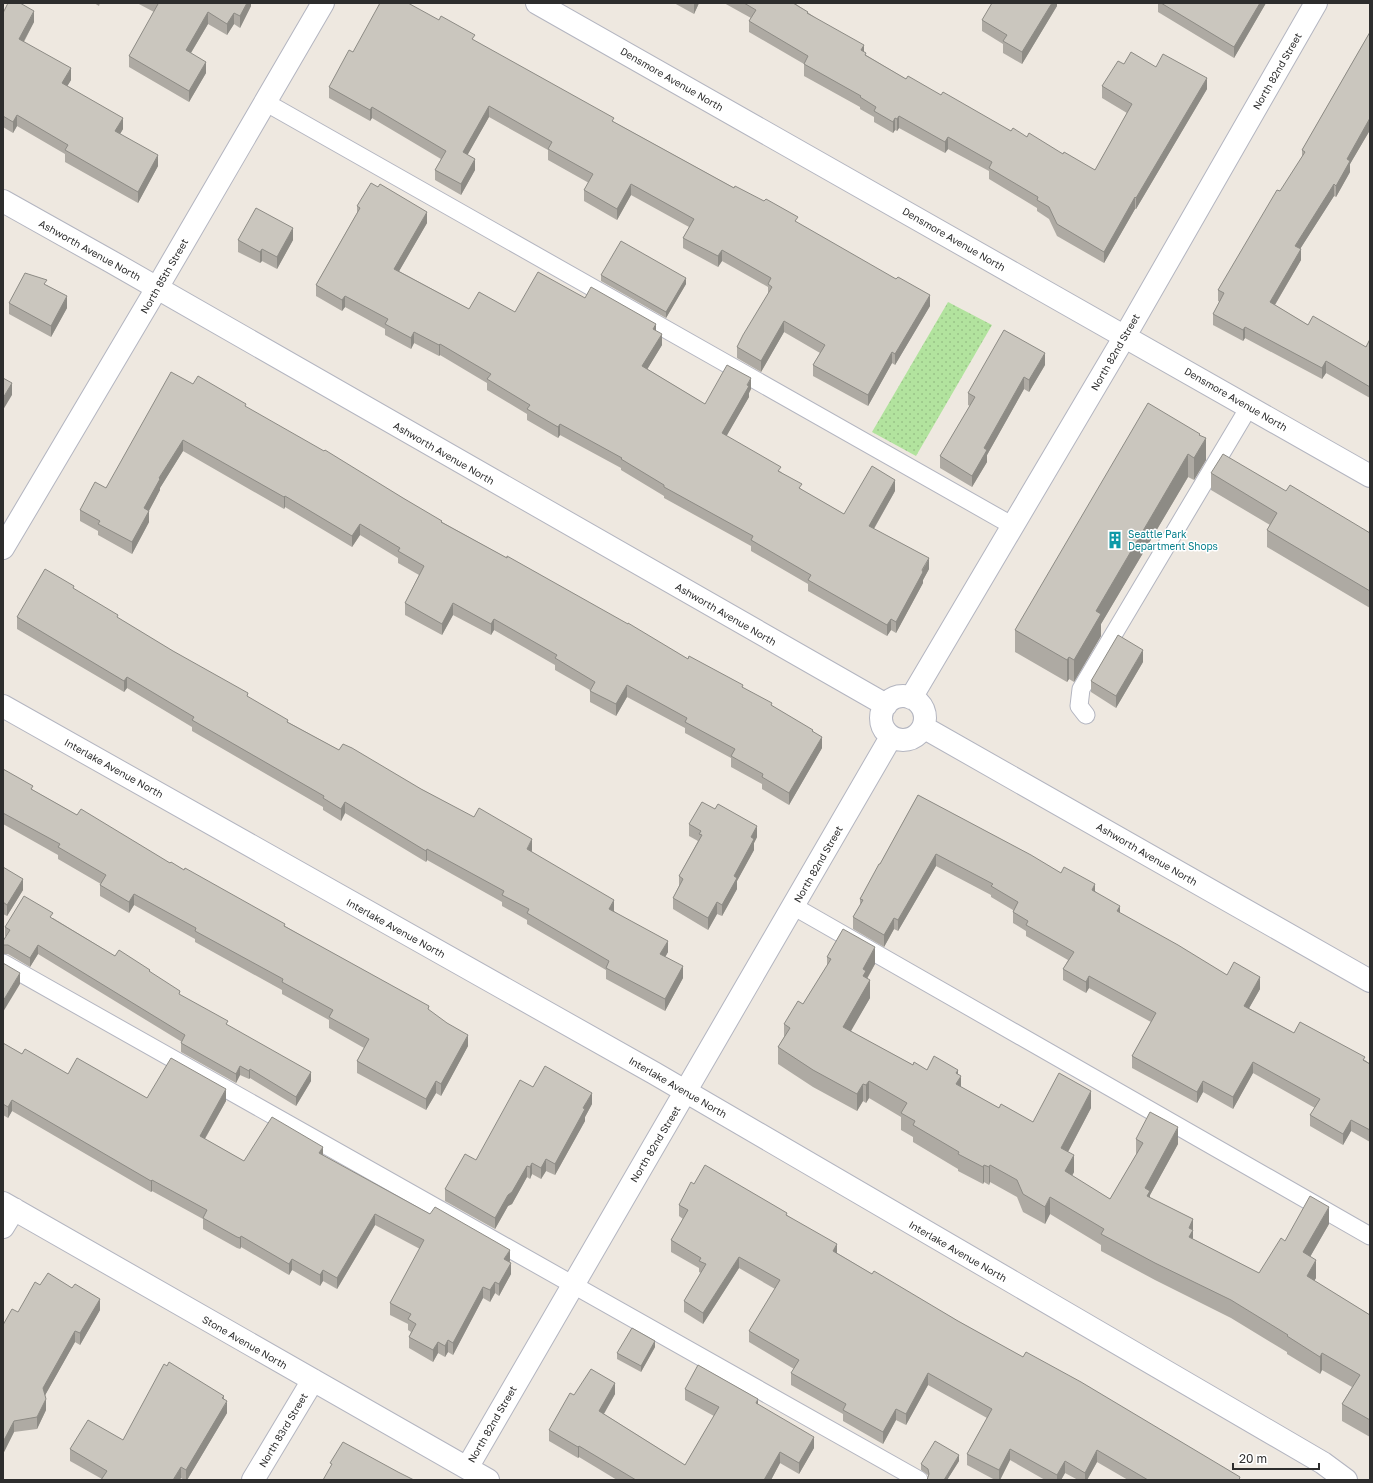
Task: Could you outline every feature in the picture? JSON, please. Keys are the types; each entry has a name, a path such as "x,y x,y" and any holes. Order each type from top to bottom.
{"street":[{"name":"North 85th Street","path":"3,548 323,3"},
{"name":"Densmore Avenue North","path":"537,3 1370,476"},
{"name":"North 82nd Street","path":"911,698 1125,336 1316,3"},
{"name":"Ashworth Avenue North","path":"3,201 886,705"},
{"path":"904,696 911,698 922,706 925,720 923,727 919,734 913,738 898,740 891,737 886,732 882,725 881,718 886,705 897,697 904,696"},
{"name":"Interlake Avenue North","path":"3,706 686,1092 1316,1459 1346,1480"},
{"name":"Ashworth Avenue North","path":"923,727 1370,981"},
{"name":"North 82nd Street","path":"467,1468 891,737"},
{"name":"Stone Avenue North","path":"7,1213 313,1380 488,1480"},
{"name":"North 83rd Street","path":"253,1480 313,1380"}],"lane":[{"path":"265,102 1013,526"},
{"path":"1086,715 1079,706 1081,689 1249,407"},
{"path":"793,906 1370,1236"},
{"path":"3,963 919,1480"}],"green space":[{"path":"948,302 992,325 916,456 872,432"}],"building":[{"path":"8,3 20,3 34,11 19,39 71,68 62,83 123,118 115,131 158,155 138,192 65,150 68,145 17,115 13,122 3,116 3,13"},
{"path":"157,3 247,3 240,16 234,13 227,24 208,12 186,50 206,62 189,91 129,56 158,4"},
{"path":"380,3 408,3 439,20 441,16 475,35 472,39 614,118 612,121 734,188 735,186 764,201 766,199 798,217 795,221 896,279 898,277 930,295 895,354 892,352 868,395 813,365 825,345 784,321 761,361 737,347 772,287 768,284 771,278 722,250 718,256 683,238 694,219 631,184 617,209 584,190 593,174 548,149 552,142 489,106 463,152 475,159 461,184 435,170 446,151 372,107 370,110 329,87 349,50 353,52"},
{"path":"744,3 793,3 808,12 807,13 864,45 861,50 866,53 865,55 906,79 908,76 941,95 943,92 1011,131 1013,128 1027,137 1029,133 1063,154 1064,152 1095,170 1132,104 1102,86 1118,61 1124,64 1131,52 1156,67 1163,54 1207,78 1136,198 1135,197 1104,252 1057,224 1049,207 1037,200 1038,197 989,168 992,162 948,137 945,142 899,116 897,119 895,118 893,122 874,111 876,107 860,97 861,96 804,64 808,56 749,21 756,10"},
{"path":"992,3 1052,3 1022,52 1003,41 1007,35 982,20"},
{"path":"1161,3 1260,3 1234,47"},
{"path":"1370,32 1370,118 1347,159 1350,161 1336,186 1334,184 1295,246 1301,249 1270,302 1308,325 1313,316 1366,347 1370,339 1370,387 1326,361 1322,368 1245,327 1243,330 1213,314 1224,293 1218,290 1277,190 1280,191 1305,152 1302,150"},
{"path":"371,183 378,187 380,184 427,212 394,269 469,309 479,292 515,312 538,272 585,298 591,287 656,324 653,329 662,334 642,366 705,404 727,365 751,378 747,385 749,386 722,433 781,467 778,471 802,484 799,488 844,514 872,466 895,480 869,526 929,558 896,622 891,619 887,625 808,580 811,575 751,540 753,536 664,487 664,485 621,459 622,458 560,424 558,427 527,409 530,405 487,379 491,374 440,344 439,345 414,332 411,338 385,324 388,319 345,296 342,300 316,285 360,208 357,206"},
{"path":"256,208 293,228 277,257 262,249 260,252 238,240"},
{"path":"621,241 686,278 666,312 601,275"},
{"path":"25,273 47,280 44,284 67,296 51,326 9,303"},
{"path":"1004,330 1045,353 1029,380 1024,377 984,448 987,450 972,476 940,456 975,397 968,393"},
{"path":"171,372 193,384 198,376 246,404 245,406 324,451 325,450 442,521 441,522 507,558 507,556 628,623 688,659 689,656 743,685 742,687 772,703 771,705 813,730 812,731 822,737 789,793 762,777 763,774 731,756 735,749 685,722 687,718 627,685 616,704 590,691 595,682 555,658 557,655 494,619 491,624 453,603 442,624 405,603 424,566 398,551 400,548 360,524 352,536 285,496 284,497 183,440 159,478 160,479 144,508 149,511 132,542 98,524 100,521 80,510 95,482 106,488"},
{"path":"3,378 12,383 3,398"},
{"name":"Seattle Park Department Shops","path":"1148,403 1206,438 1194,458 1188,454 1096,611 1101,614 1074,660 1069,657 1067,660 1015,630"},
{"path":"1223,454 1286,491 1290,485 1370,533 1370,591 1267,530 1277,513 1211,473"},
{"path":"45,569 118,615 117,617 173,651 248,693 247,696 288,720 287,722 339,750 343,744 352,748 421,789 474,817 479,808 532,839 527,849 614,900 609,909 668,941 660,954 683,966 665,999 606,968 609,961 527,913 529,909 502,895 504,891 427,849 426,851 345,802 341,809 323,798 324,796 192,720 194,717 127,677 124,681 17,617"},
{"path":"1118,635 1143,650 1116,696 1091,681"},
{"path":"3,769 33,786 31,789 77,815 81,809 170,863 171,862 184,870 185,868 285,924 284,926 429,1006 428,1009 447,1023 468,1035 441,1084 436,1081 426,1099 357,1061 369,1039 329,1017 333,1010 282,982 283,979 195,931 196,928 134,894 129,902 100,885 106,875 58,847 60,844 3,813"},
{"path":"918,795 1031,855 1061,873 1064,867 1095,884 1092,890 1120,906 1117,911 1178,945 1227,975 1234,962 1260,977 1244,1006 1294,1033 1300,1022 1365,1057 1363,1060 1370,1064 1370,1130 1351,1120 1343,1134 1310,1115 1320,1099 1253,1062 1233,1097 1203,1081 1197,1092 1132,1056 1156,1013 1089,976 1086,982 1063,969 1074,952 1026,925 1028,921 1013,912 1018,902 991,886 993,884 936,854 898,920 894,918 884,935 853,917 863,900 860,899"},
{"path":"702,802 715,809 718,804 757,826 751,837 754,839 734,876 737,878 722,905 717,902 708,918 673,898 683,879 679,876 702,835 699,834 701,831 689,824"},
{"path":"3,867 23,879 7,905 3,902"},
{"path":"24,896 53,913 50,917 115,956 119,950 180,991 179,994 228,1021 226,1024 311,1072 296,1097 250,1069 249,1071 240,1066 236,1074 181,1043 185,1035 38,945 30,958 8,945 3,945 3,941 10,930 5,927"},
{"path":"843,929 875,947 863,969 866,971 863,976 870,980 843,1027 913,1065 914,1062 927,1070 934,1056 958,1070 956,1073 961,1076 956,1084 999,1108 1001,1104 1033,1122 1059,1073 1091,1091 1061,1148 1074,1155 1065,1171 1110,1199 1143,1143 1136,1139 1150,1112 1178,1127 1145,1188 1150,1191 1147,1196 1193,1219 1189,1228 1193,1230 1189,1237 1259,1273 1281,1238 1285,1241 1310,1196 1329,1207 1303,1252 1316,1260 1307,1276 1370,1315 1370,1420 1342,1404 1360,1375 1322,1353 1320,1357 1287,1336 1288,1335 1231,1300 1155,1263 1101,1234 1104,1229 1050,1197 1045,1207 1023,1194 1017,1180 990,1165 989,1167 984,1165 983,1167 958,1154 959,1152 913,1125 915,1121 901,1113 907,1103 869,1081 866,1085 863,1084 857,1094 813,1070 778,1047 790,1028 784,1024 798,1001 803,1004 831,959 827,957"},
{"path":"3,963 20,973 3,1001"},
{"path":"3,1043 22,1054 25,1049 68,1074 77,1058 147,1098 171,1058 226,1089 200,1136 244,1161 272,1117 323,1147 319,1153 430,1214 435,1207 510,1250 504,1259 511,1263 499,1284 495,1282 490,1290 483,1287 453,1343 448,1340 445,1346 438,1342 433,1350 409,1337 416,1324 408,1319 411,1314 390,1303 424,1240 375,1214 337,1278 323,1270 320,1275 292,1259 289,1264 241,1236 240,1238 237,1237 203,1218 207,1210 152,1180 151,1181 12,1100 8,1107 3,1104"},
{"path":"545,1066 592,1093 555,1164 546,1159 541,1168 532,1163 530,1167 527,1166 495,1218 445,1189 465,1154 476,1160 520,1080 533,1087"},
{"path":"705,1165 787,1213 786,1215 837,1244 833,1251 872,1274 874,1271 958,1321 1023,1357 1026,1352 1081,1382 1240,1477 1239,1480 1148,1480 1097,1450 1085,1473 1065,1461 1057,1475 1010,1449 999,1470 967,1454 992,1409 928,1373 906,1414 896,1409 883,1432 843,1410 846,1404 791,1373 799,1360 749,1331 780,1280 739,1257 703,1313 684,1301 706,1264 699,1261 701,1258 671,1240 688,1210 679,1205 691,1182 694,1184"},
{"path":"48,1273 72,1288 75,1284 100,1299 80,1333 75,1331 43,1388 46,1399 37,1417 14,1421 3,1442 3,1325 12,1309 18,1312 35,1282 40,1285"},
{"path":"632,1328 655,1341 641,1366 617,1353"},
{"path":"169,1362 224,1396 222,1398 227,1401 186,1470 181,1467 173,1480 101,1480 107,1471 70,1449 88,1420 123,1440 164,1364 167,1366"},
{"path":"698,1365 758,1399 756,1403 814,1437 799,1463 780,1452 764,1480 636,1480 549,1430 570,1393 574,1395 591,1369 615,1383 599,1411 685,1465 719,1407 685,1389"},
{"path":"935,1441 959,1455 944,1480 927,1480 929,1474 928,1469 921,1464"},
{"path":"343,1442 414,1480 323,1480 332,1464 330,1463"}],"place":[{"name":"Seattle Park Department Shops","path":"1115,540"}]}
